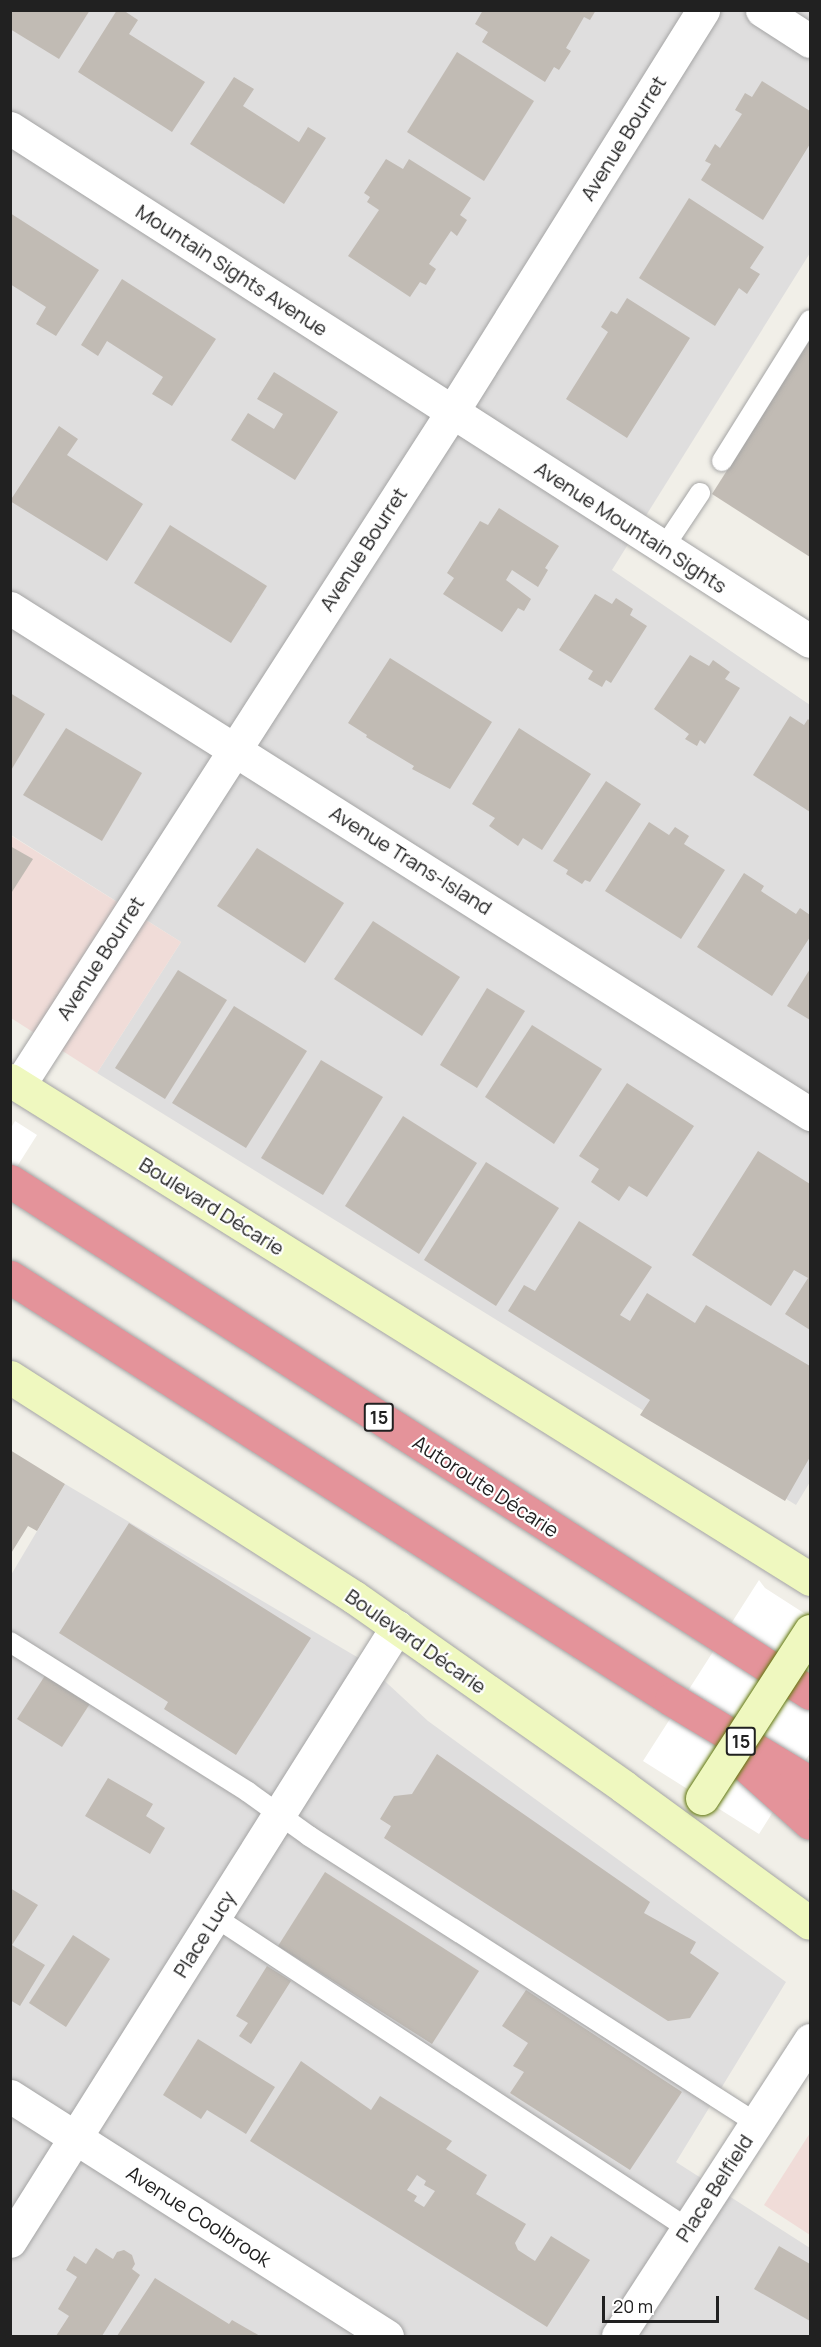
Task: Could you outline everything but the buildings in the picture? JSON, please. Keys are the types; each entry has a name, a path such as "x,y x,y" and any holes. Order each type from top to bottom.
{"highway":[{"name":"Autoroute Décarie","path":"10,1180 810,1694"},
{"name":"15","path":"10,1277 671,1699 810,1783"},
{"path":"737,1647 810,1680"},
{"path":"671,1699 810,1823"}],"main road":[{"name":"Boulevard Décarie","path":"15,1083 810,1579"},
{"name":"Boulevard Décarie","path":"10,1377 230,1516 397,1627 681,1828 810,1923"},
{"path":"681,1828 810,1631"}],"street":[{"name":"Avenue Bourret","path":"15,1083 452,412 703,10"},
{"path":"762,10 810,41"},
{"name":"Mountain Sights Avenue","path":"10,128 452,412"},
{"name":"Avenue Mountain Sights","path":"452,412 810,641"},
{"name":"Avenue Trans-Island","path":"10,608 810,1113"},
{"name":"Place Lucy","path":"10,2241 397,1627"},
{"name":"Place Belfield","path":"618,2337 810,2040"},
{"name":"Avenue Coolbrook","path":"10,2096 387,2337"}],"lane":[{"path":"722,461 810,320"},
{"path":"664,548 700,493"},
{"path":"10,1642 248,1792 279,1815 756,2122"},
{"path":"215,1917 687,2228"}],"shaded area":[{"path":"10,11 810,11 810,253 612,570 810,705 810,1482 796,1505 97,1073 181,942 11,835"},
{"path":"10,835 181,942 97,1073 11,1018"},
{"path":"65,1484 362,1660 428,1721 786,1982 676,2162 810,2248 810,2336 11,2336 11,1575"},
{"path":"810,2133 810,2235 764,2205"}],"pier":[{"path":"15,1121 37,1135 11,1176 11,1128"},
{"path":"759,1580 765,1588 810,1617 810,1753 759,1834 643,1761"}]}
